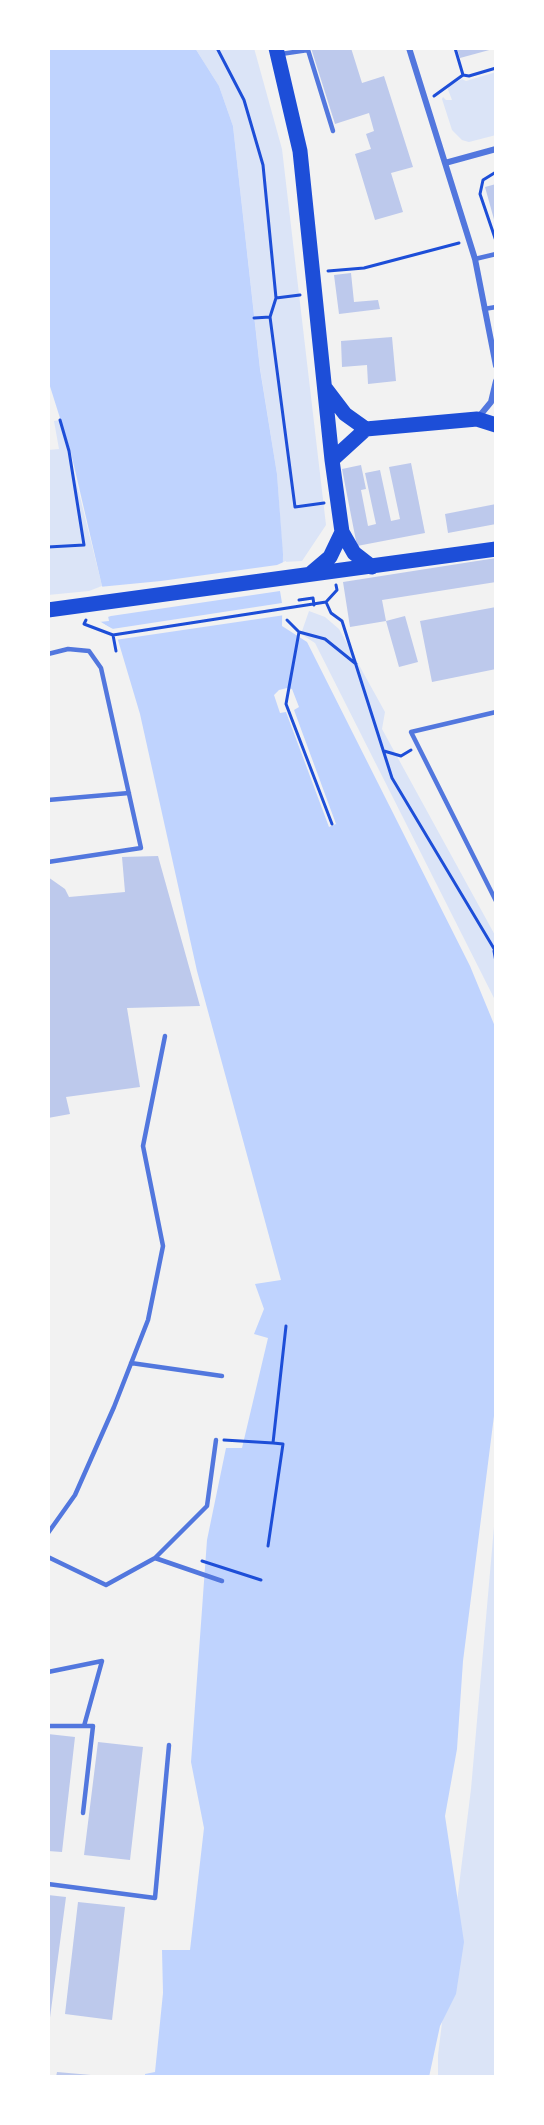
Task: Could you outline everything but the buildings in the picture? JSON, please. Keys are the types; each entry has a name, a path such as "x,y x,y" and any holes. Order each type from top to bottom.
{"main road":[{"path":"277,51 300,151 317,293 332,460 342,532 333,569"},
{"path":"326,388 345,414 366,429"},
{"path":"332,460 345,445 366,429 477,419 496,425"},
{"path":"342,532 354,553 372,567"},
{"path":"48,610 333,569 372,567 496,549"}],"street":[{"path":"409,48 475,259 496,366"},
{"path":"445,163 496,149"},
{"path":"477,419 491,402 496,381"}],"lane":[{"path":"277,51 308,50 333,131"},
{"path":"475,259 496,254"},
{"path":"484,309 496,308"},
{"path":"48,654 68,649 89,651 100,668 141,848 48,862"},
{"path":"496,712 411,732 496,901"},
{"path":"48,800 129,793"},
{"path":"48,1533 75,1495 148,1320 163,1246 143,1146 165,1036"},
{"path":"131,1363 222,1376"},
{"path":"48,1557 106,1585 156,1558 207,1506 216,1440"},
{"path":"156,1558 222,1581"},
{"path":"48,1672 102,1660 84,1726"},
{"path":"48,1726 93,1726 83,1813"},
{"path":"48,1884 155,1898 169,1745"}],"path":[{"path":"217,48 244,99 263,165 276,298 270,317 295,507 312,505"},
{"path":"455,48 463,75"},
{"path":"426,103 451,81 463,75 468,76 496,68"},
{"path":"496,172 483,180 480,186 480,194 496,242"},
{"path":"314,272 364,268 470,241"},
{"path":"276,298 317,293"},
{"path":"254,318 270,317"},
{"path":"48,547 84,545 69,452 60,420"},
{"path":"84,624 113,635 314,605 326,602 337,590 333,569"},
{"path":"299,600 313,598 314,605"},
{"path":"326,602 331,613 342,621 358,665 392,778 495,952 496,962"},
{"path":"287,620 299,632 325,639 358,665"},
{"path":"299,632 286,704 332,824"},
{"path":"113,635 116,651"},
{"path":"383,751 401,756 418,746"},
{"path":"273,1443 286,1326"},
{"path":"216,1440 283,1443 268,1546"},
{"path":"202,1561 261,1580"}],"shaded area":[{"path":"195,48 254,48 282,149 326,525 302,561 283,562 277,474 260,368 233,126 219,86"},
{"path":"496,72 496,135 469,142 462,140 452,130 442,99 443,97 446,100 452,100 447,87 462,79 466,81"},
{"path":"61,420 102,586 89,591 48,595 48,450 59,449 54,421"},
{"path":"309,611 325,617 339,629 385,712 382,729 496,937 496,1002 315,643 301,634"},
{"path":"496,1504 496,2077 438,2077 438,2055 471,1789"}],"water":[{"path":"48,48 195,48 219,86 233,126 260,369 277,474 283,554 282,626 307,642 470,966 496,1029 496,1400 463,1661 457,1749 445,1816 464,1942 456,1994 440,2026 429,2077 145,2077 145,2074 155,2072 163,1993 162,1950 190,1950 204,1828 191,1762 207,1540 226,1448 242,1448 268,1338 254,1334 264,1309 255,1284 281,1280 197,971 140,714 115,630 99,622 109,621 102,586 71,453 48,380"}],"pier":[{"path":"286,561 285,615 115,640 113,632 97,624 98,620 112,629 282,603 280,591 106,618 99,587 277,565"},
{"path":"292,689 299,707 294,710 336,824 329,827 286,712 280,713 274,695 279,690"}]}
